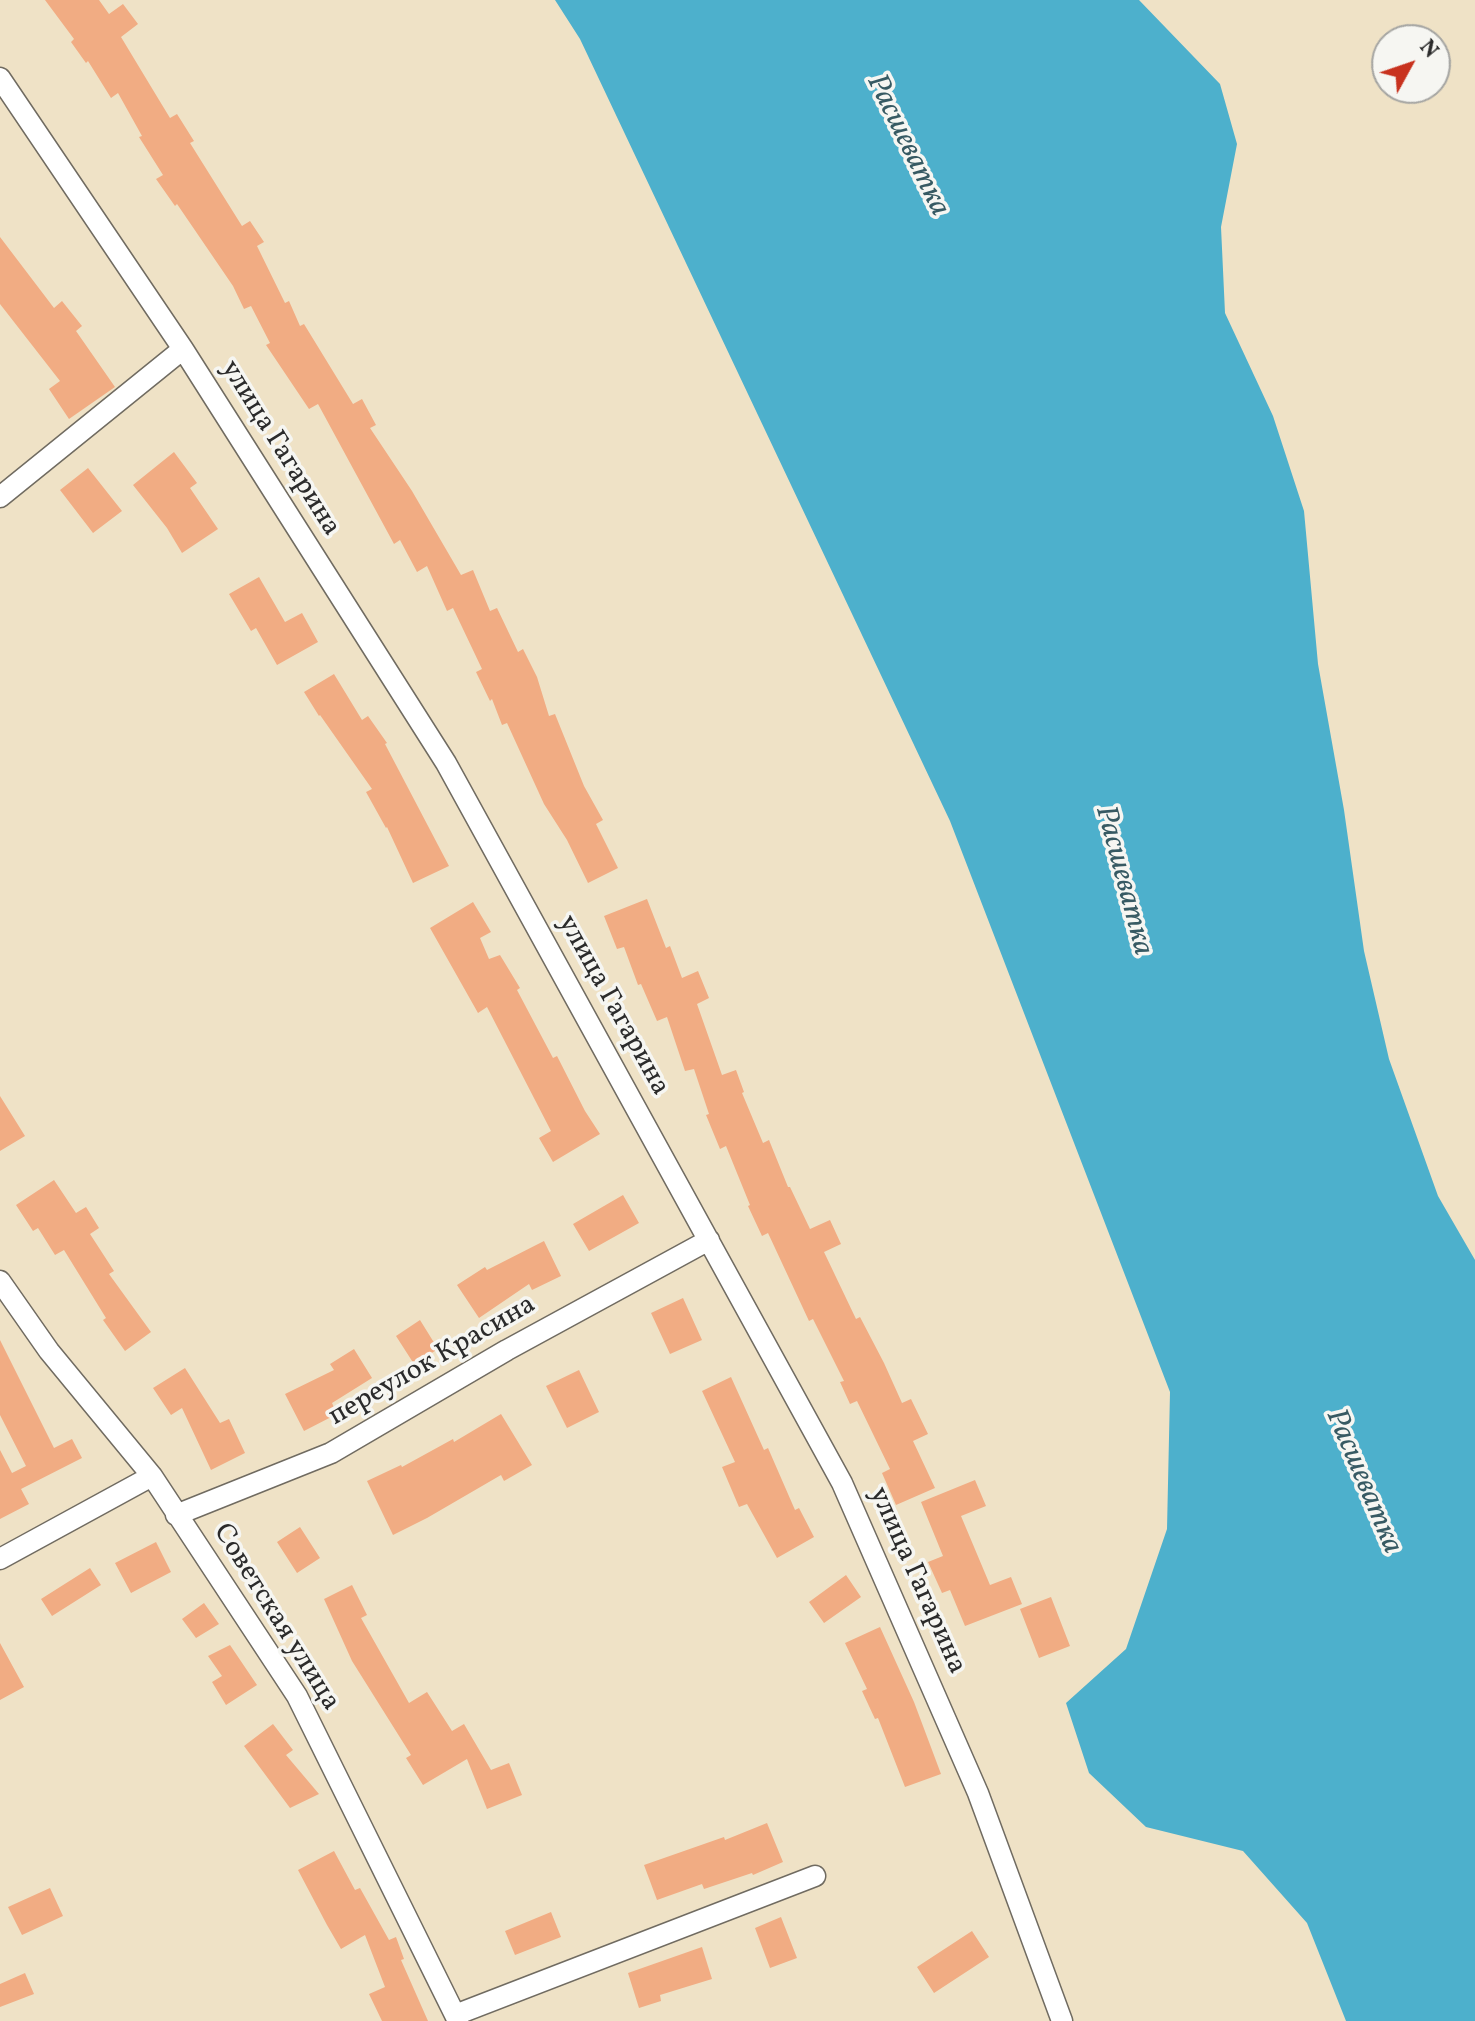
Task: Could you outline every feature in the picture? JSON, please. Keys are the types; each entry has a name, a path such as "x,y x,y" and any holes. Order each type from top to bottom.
{"street":[{"name":"улица Гагарина","path":"0,78 183,349 446,763 842,1483 978,1793 1062,2021"},
{"path":"0,497 183,349"},
{"name":"переулок Красина","path":"176,1515 331,1453 507,1350 709,1240"},
{"name":"Советская улица","path":"0,1281 49,1351 152,1476 297,1696 457,2018 815,1876"},
{"path":"0,1559 152,1476"}],"water":[{"name":"Расшеватка","path":"555,0 1139,0 1220,84 1237,144 1221,227 1225,313 1273,416 1304,511 1318,664 1344,810 1364,951 1389,1059 1438,1196 1475,1260 1475,2021 1346,2021 1307,1923 1243,1851 1146,1827 1089,1773 1066,1703 1126,1649 1167,1529 1170,1392 950,821 580,39"}],"building":[{"path":"45,0 99,0 109,14 123,4 138,24 121,37 170,118 177,114 194,141 190,143 242,226 250,221 264,242 257,246 285,303 289,301 300,326 304,324 353,404 362,399 376,425 370,428 412,491 461,575 473,570 490,611 497,608 518,652 523,649 537,677 549,716 555,714 584,786 603,820 596,824 618,868 588,883 567,840 544,804 507,723 502,725 492,699 490,701 476,672 482,669 453,608 447,611 427,566 417,572 400,540 394,544 318,404 309,409 266,345 270,343 251,306 244,309 233,286 177,204 175,206 156,179 163,175 139,137 142,136 118,93 111,98"},
{"path":"0,237 54,308 62,301 82,326 76,331 115,387 69,419 49,389 60,381 0,304"},
{"path":"174,452 197,483 190,488 218,529 182,553 167,528 133,485"},
{"path":"88,468 122,511 93,533 60,490"},
{"path":"259,577 285,622 302,613 318,642 277,665 256,628 251,631 229,594"},
{"path":"334,674 362,720 368,716 387,743 449,866 413,883 387,827 366,792 372,789 304,692"},
{"path":"647,899 666,948 670,946 682,978 698,971 709,998 697,1004 722,1075 736,1070 763,1143 769,1140 788,1187 810,1229 830,1220 841,1244 824,1252 902,1403 911,1399 928,1434 913,1441 935,1488 896,1505 882,1473 890,1469 857,1401 850,1404 840,1382 844,1381 813,1319 809,1321 768,1233 762,1236 726,1146 720,1149 706,1115 709,1114 694,1069 685,1071 667,1017 657,1021 641,984 638,985 624,947 617,949 604,916"},
{"path":"473,902 491,932 480,938 489,959 500,955 520,988 517,990 553,1058 557,1056 600,1134 553,1162 539,1138 551,1131 487,1007 478,1013 430,928"},
{"path":"0,1096 25,1136 0,1151"},
{"path":"54,1180 76,1213 86,1207 99,1228 90,1234 114,1271 109,1274 151,1332 125,1351 103,1320 106,1318 64,1250 55,1255 38,1228 33,1231 16,1205"},
{"path":"623,1195 639,1223 589,1251 573,1224"},
{"path":"544,1241 561,1276 532,1290 529,1284 479,1318 457,1285 485,1267 487,1270"},
{"path":"683,1298 702,1340 670,1354 651,1313"},
{"path":"420,1320 438,1349 414,1364 396,1336"},
{"path":"0,1340 54,1448 72,1439 82,1458 21,1489 29,1504 0,1519 0,1450 12,1473 26,1466 0,1415"},
{"path":"354,1349 372,1378 332,1403 337,1414 304,1431 285,1394 334,1370 330,1364"},
{"path":"185,1368 220,1423 229,1419 245,1453 211,1470 182,1408 171,1415 153,1388"},
{"path":"579,1370 599,1412 567,1428 546,1386"},
{"path":"731,1377 764,1450 768,1448 795,1510 799,1508 814,1537 777,1558 747,1504 739,1507 722,1467 735,1462 702,1391"},
{"path":"501,1414 532,1465 504,1481 501,1475 393,1535 367,1481 402,1467 453,1439 454,1442"},
{"path":"975,1480 986,1506 961,1516 990,1585 1011,1577 1022,1604 965,1626 950,1590 942,1593 928,1562 943,1556 921,1502"},
{"path":"300,1527 320,1558 297,1573 277,1542"},
{"path":"156,1542 171,1572 131,1593 115,1563"},
{"path":"90,1568 101,1585 52,1616 41,1599"},
{"path":"846,1575 861,1597 824,1623 809,1602"},
{"path":"352,1585 367,1615 361,1618 409,1703 427,1692 452,1731 464,1724 491,1770 509,1763 522,1795 487,1809 467,1759 423,1785 406,1758 411,1755 352,1661 324,1599"},
{"path":"1051,1597 1070,1646 1039,1658 1020,1609"},
{"path":"204,1603 219,1624 196,1638 182,1619"},
{"path":"880,1627 914,1702 941,1774 905,1787 878,1718 875,1719 862,1691 867,1689 845,1643"},
{"path":"0,1643 24,1687 0,1700"},
{"path":"230,1645 257,1685 226,1705 212,1682 222,1676 208,1656"},
{"path":"273,1724 293,1750 286,1755 319,1794 290,1808 244,1746"},
{"path":"767,1823 783,1862 753,1875 704,1889 702,1884 657,1900 644,1865 724,1837 725,1840"},
{"path":"334,1851 355,1890 360,1888 389,1940 396,1937 404,1959 401,1960 428,2021 382,2021 369,1994 385,1987 365,1935 341,1949 327,1925 298,1870"},
{"path":"50,1888 63,1916 22,1935 8,1907"},
{"path":"551,1912 561,1937 515,1955 505,1931"},
{"path":"781,1917 797,1958 770,1968 755,1928"},
{"path":"972,1931 989,1957 934,1993 917,1967"},
{"path":"702,1947 712,1979 660,1995 661,2001 639,2008 628,1973"},
{"path":"25,1973 34,1994 0,2007 0,1984"}]}
